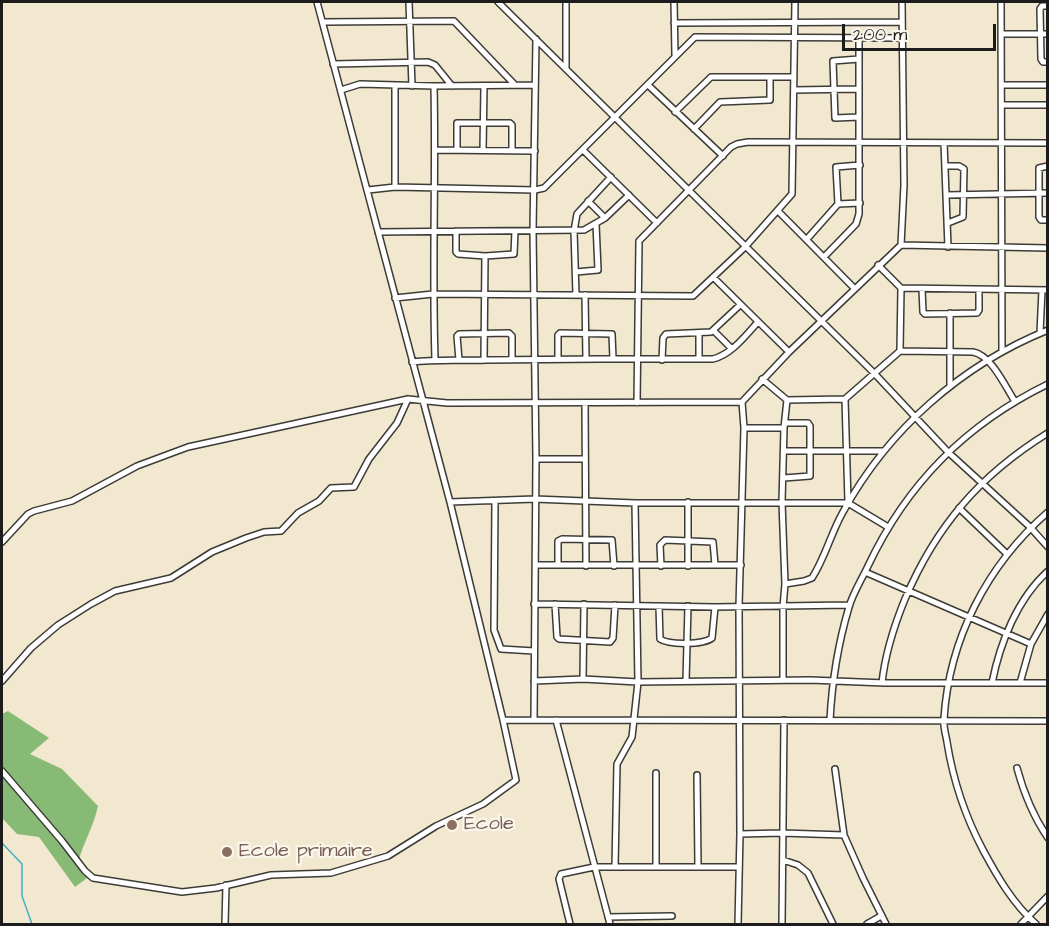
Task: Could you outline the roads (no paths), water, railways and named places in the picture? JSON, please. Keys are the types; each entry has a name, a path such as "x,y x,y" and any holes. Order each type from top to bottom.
{"street":[{"path":"2,771 62,841 84,871 93,878 182,892 271,875 332,873 388,856 436,826 483,804 516,780 450,502 317,2"},
{"path":"409,2 412,86"},
{"path":"498,2 874,373 948,452 1030,527 1047,547"},
{"path":"566,2 566,67"},
{"path":"674,2 675,56"},
{"path":"394,298 433,294 693,296 745,247 792,194 795,2"},
{"path":"738,924 739,606 744,428 742,402 789,352 901,245 904,185 902,2"},
{"path":"1001,2 1002,350"},
{"path":"1047,6 1042,6 1040,9 1041,60 1047,62"},
{"path":"323,22 454,21 515,85"},
{"path":"674,23 902,22"},
{"path":"1002,34 1047,34"},
{"path":"368,190 395,188 535,190 548,185 695,37 902,38"},
{"path":"824,257 858,219 861,144 859,37"},
{"path":"534,720 536,39"},
{"path":"859,59 833,61 833,90 835,118 860,117"},
{"path":"333,64 432,63 452,86"},
{"path":"675,112 711,77 795,77"},
{"path":"694,129 720,102 770,100 770,77"},
{"path":"341,90 360,84 536,85"},
{"path":"394,85 395,188"},
{"path":"648,85 723,156"},
{"path":"1002,85 1047,85"},
{"path":"434,86 435,359"},
{"path":"483,150 484,86"},
{"path":"794,90 859,89"},
{"path":"1002,105 1047,105"},
{"path":"457,150 458,123 484,123 512,124 512,150"},
{"path":"637,403 639,241 731,147 743,142 1047,143"},
{"path":"944,143 948,247"},
{"path":"435,150 535,151"},
{"path":"584,150 657,223"},
{"path":"807,239 838,204 836,167 860,165"},
{"path":"945,166 963,168 965,194 963,217 948,223"},
{"path":"1047,166 1039,167 1039,218 1047,220"},
{"path":"576,295 574,231 577,214 611,177"},
{"path":"947,195 1047,193"},
{"path":"378,232 586,230 605,218 629,195"},
{"path":"588,201 605,218"},
{"path":"838,204 860,203"},
{"path":"778,211 855,289"},
{"path":"576,273 598,270 596,224"},
{"path":"456,231 456,252 458,254 485,256 514,254 514,231"},
{"path":"901,245 1047,248"},
{"path":"484,360 485,256"},
{"path":"878,266 901,288 1045,290 1040,333"},
{"path":"713,278 789,352"},
{"path":"900,351 901,288"},
{"path":"922,289 924,314 978,313 979,290"},
{"path":"585,295 586,359"},
{"path":"662,360 663,338 666,334 699,334 714,331 740,305"},
{"path":"950,313 950,386"},
{"path":"412,362 435,359 662,360 719,357 732,349 758,322"},
{"path":"785,584 812,578 848,503 883,451 915,417 950,386 1002,350 1047,330"},
{"path":"714,331 732,349"},
{"path":"459,360 458,336 485,333 511,335 512,359"},
{"path":"558,358 558,334 560,333 613,334 614,359"},
{"path":"699,334 699,359"},
{"path":"762,379 787,400 845,399 900,351 979,353 988,360 1014,400"},
{"path":"830,720 832,680 849,605 888,527 913,491 948,452 1014,400 1047,384"},
{"path":"2,542 28,514 72,501 138,466 176,451 408,399 535,403 742,402"},
{"path":"2,681 31,648 58,625 114,591 171,578 212,552 264,532 281,531 298,513 319,501 331,488 354,486 369,459 397,423 408,399"},
{"path":"845,399 848,503"},
{"path":"783,680 785,584 782,502 787,400"},
{"path":"585,403 586,566"},
{"path":"744,428 809,424 809,477 784,478"},
{"path":"882,683 890,640 919,567 938,535 982,484 1020,451 1047,433"},
{"path":"784,451 883,451"},
{"path":"536,459 585,459"},
{"path":"450,502 535,499 635,503 848,503 888,527"},
{"path":"495,501 494,630 501,649"},
{"path":"688,502 688,566"},
{"path":"615,867 617,764 632,737 638,681 635,503"},
{"path":"959,508 1007,554"},
{"path":"1036,924 1028,917 998,876 974,832 951,771 943,721 957,650 968,617 993,572 1030,527 1047,512"},
{"path":"558,565 559,540 612,540 614,566"},
{"path":"661,566 660,545 662,542 688,540 713,542 715,565"},
{"path":"536,565 741,565"},
{"path":"992,683 999,653 1007,633 1027,595 1047,571"},
{"path":"865,572 1031,644"},
{"path":"534,604 715,607 849,605"},
{"path":"555,604 556,637 561,640 610,642 615,605"},
{"path":"583,679 584,604"},
{"path":"659,606 660,639 666,642 688,643 708,641 712,638 715,607"},
{"path":"686,681 688,606"},
{"path":"1020,683 1031,644 1047,614"},
{"path":"486,649 534,651"},
{"path":"534,681 583,679 832,680 950,684 1047,683"},
{"path":"503,720 1047,721"},
{"path":"556,720 610,924"},
{"path":"782,924 784,720"},
{"path":"1017,768 1023,791 1035,819 1047,838"},
{"path":"836,769 844,835 886,924"},
{"path":"656,773 656,867"},
{"path":"697,775 698,866"},
{"path":"740,834 844,835"},
{"path":"783,860 798,865 808,873 832,924"},
{"path":"570,924 559,876 569,872 594,867 738,867"},
{"path":"225,924 226,885"},
{"path":"1021,924 1047,896"},
{"path":"608,917 672,916"},
{"path":"867,924 881,916"}],"waterway":[{"path":"2,843 22,864 22,896 32,924"}],"place":[{"name":"Ecole","path":"452,825"},
{"name":"Ecole primaire","path":"227,852"}]}
